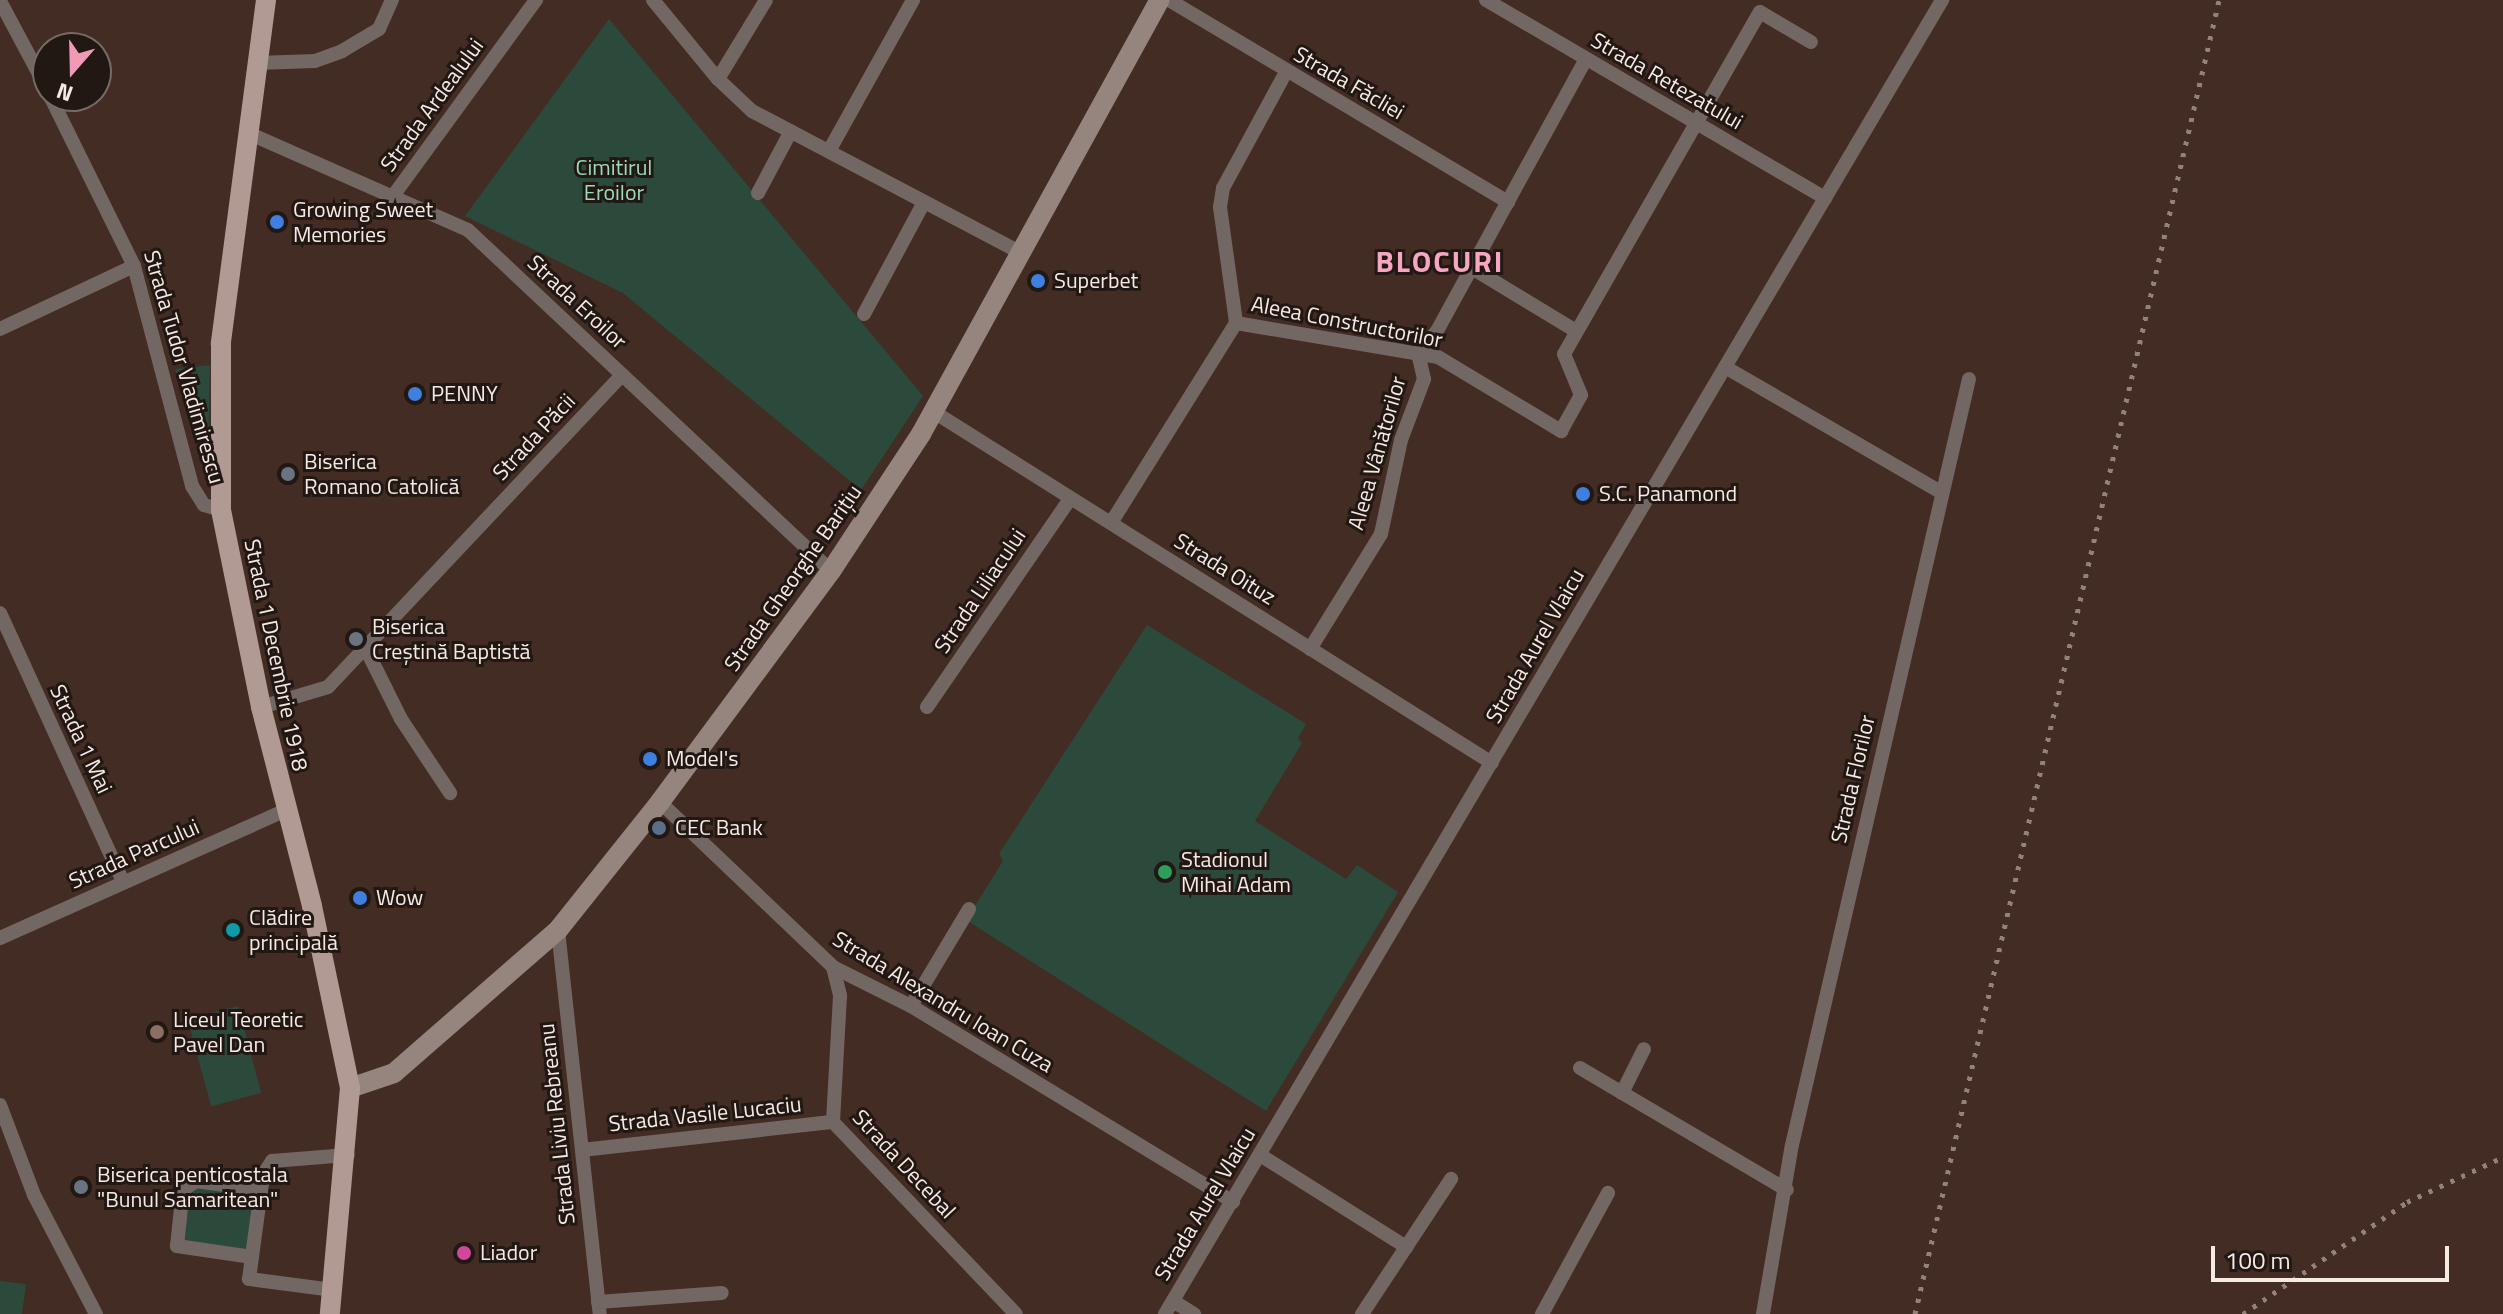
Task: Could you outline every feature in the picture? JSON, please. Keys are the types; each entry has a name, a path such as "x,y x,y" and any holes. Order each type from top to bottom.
{"main road":[{"name":"Strada 1 Decembrie 1918","path":"266,0 221,344 221,510 261,707 350,1088 348,1155 330,1314"}],"street":[{"path":"257,63 315,61 342,51 379,29 392,0"},
{"name":"Strada Ardealului","path":"393,196 536,0"},
{"path":"653,0 718,79 752,111 1021,253"},
{"path":"718,79 766,0"},
{"path":"829,151 913,0"},
{"name":"Strada Gheorghe Barițiu","path":"350,1088 394,1073 558,930 660,802 831,571 934,412 1160,0"},
{"name":"Strada Făcliei","path":"1169,0 1508,202"},
{"name":"Strada Aurel Vlaicu","path":"1165,1314 1942,0"},
{"name":"Strada Tudor Vladimirescu","path":"0,1 32,62"},
{"name":"Strada Retezatului","path":"1495,2 1586,59 1825,198"},
{"path":"1472,268 1576,331 1693,122 1760,12 1811,42"},
{"name":"Aleea Vânătorilor","path":"1310,649 1381,534 1401,440 1424,379 1418,353 1437,331 1586,59"},
{"name":"Aleea Constructorilor","path":"1111,523 1236,323 1220,207 1223,188 1286,72"},
{"name":"Strada Tudor Vladimirescu","path":"58,112 134,266 192,486 204,505 221,510"},
{"path":"758,193 791,131"},
{"name":"Strada Eroilor","path":"248,133 468,230 831,571"},
{"path":"864,314 924,202"},
{"path":"0,329 134,266"},
{"name":"Aleea Constructorilor","path":"1236,323 1438,357 1561,431 1581,395 1564,354 1576,331"},
{"path":"1725,367 1942,493"},
{"name":"Strada Păcii","path":"261,707 328,687 622,375"},
{"name":"Strada Florilor","path":"1763,1314 1787,1190 1792,1145 1969,379"},
{"name":"Strada Oituz","path":"934,412 1492,763"},
{"name":"Strada Liliacului","path":"927,707 1070,499"},
{"name":"Strada 1 Mai","path":"0,613 123,882"},
{"path":"365,647 401,719 450,793"},
{"name":"Strada Alexandru Ioan Cuza","path":"660,802 833,967 911,1006 1233,1202"},
{"name":"Strada Parcului","path":"0,938 286,810"},
{"path":"911,1006 969,909"},
{"name":"Strada Liviu Rebreanu","path":"558,930 599,1308"},
{"name":"Strada Decebal","path":"833,967 840,996 833,1122 1016,1314"},
{"path":"1622,1093 1644,1049"},
{"path":"1580,1068 1787,1190"},
{"path":"0,1105 34,1195 96,1314"},
{"name":"Strada Vasile Lucaciu","path":"582,1150 833,1122"},
{"path":"333,1290 249,1279 261,1190 272,1161 348,1155"},
{"path":"1260,1155 1406,1247"},
{"path":"1362,1314 1451,1179"},
{"path":"252,1257 177,1246 183,1190 196,1181 261,1190"},
{"path":"1542,1314 1608,1193"},
{"path":"599,1308 722,1293"},
{"path":"1173,1301 1194,1314"}],"green space":[{"name":"Cimitirul Eroilor","path":"609,19 923,396 861,490 623,293 465,216"},
{"path":"210,365 208,473 175,369"},
{"name":"Stadionul Mihai Adam","path":"1147,625 1306,724 1298,738 1302,743 1255,821 1346,879 1357,865 1398,892 1266,1111 966,920 1003,861 999,854"},
{"path":"238,1006 261,1093 211,1106 188,1019"},
{"path":"191,1186 255,1194 247,1251 184,1244"},
{"path":"0,1281 26,1284 22,1314 0,1314"}],"railway":[{"path":"1915,1314 2219,0"},
{"path":"2243,1314 2407,1202 2503,1157"}],"place":[{"name":"Growing Sweet Memories","path":"277,222"},
{"name":"Superbet","path":"1038,281"},
{"name":"PENNY","path":"415,394"},
{"name":"Biserica Romano Catolică","path":"288,474"},
{"name":"S.C. Panamond","path":"1583,494"},
{"name":"Biserica Creștină Baptistă","path":"356,639"},
{"name":"Model's","path":"650,759"},
{"name":"CEC Bank","path":"659,828"},
{"name":"Stadionul Mihai Adam","path":"1165,872"},
{"name":"Wow","path":"360,898"},
{"name":"Clădire principală","path":"233,930"},
{"name":"Liceul Teoretic Pavel Dan","path":"157,1032"},
{"name":"Biserica penticostala \"Bunul Samaritean\"","path":"81,1187"},
{"name":"Liador","path":"464,1253"}],"district":[{"name":"BLOCURI","path":"1440,261"}]}
